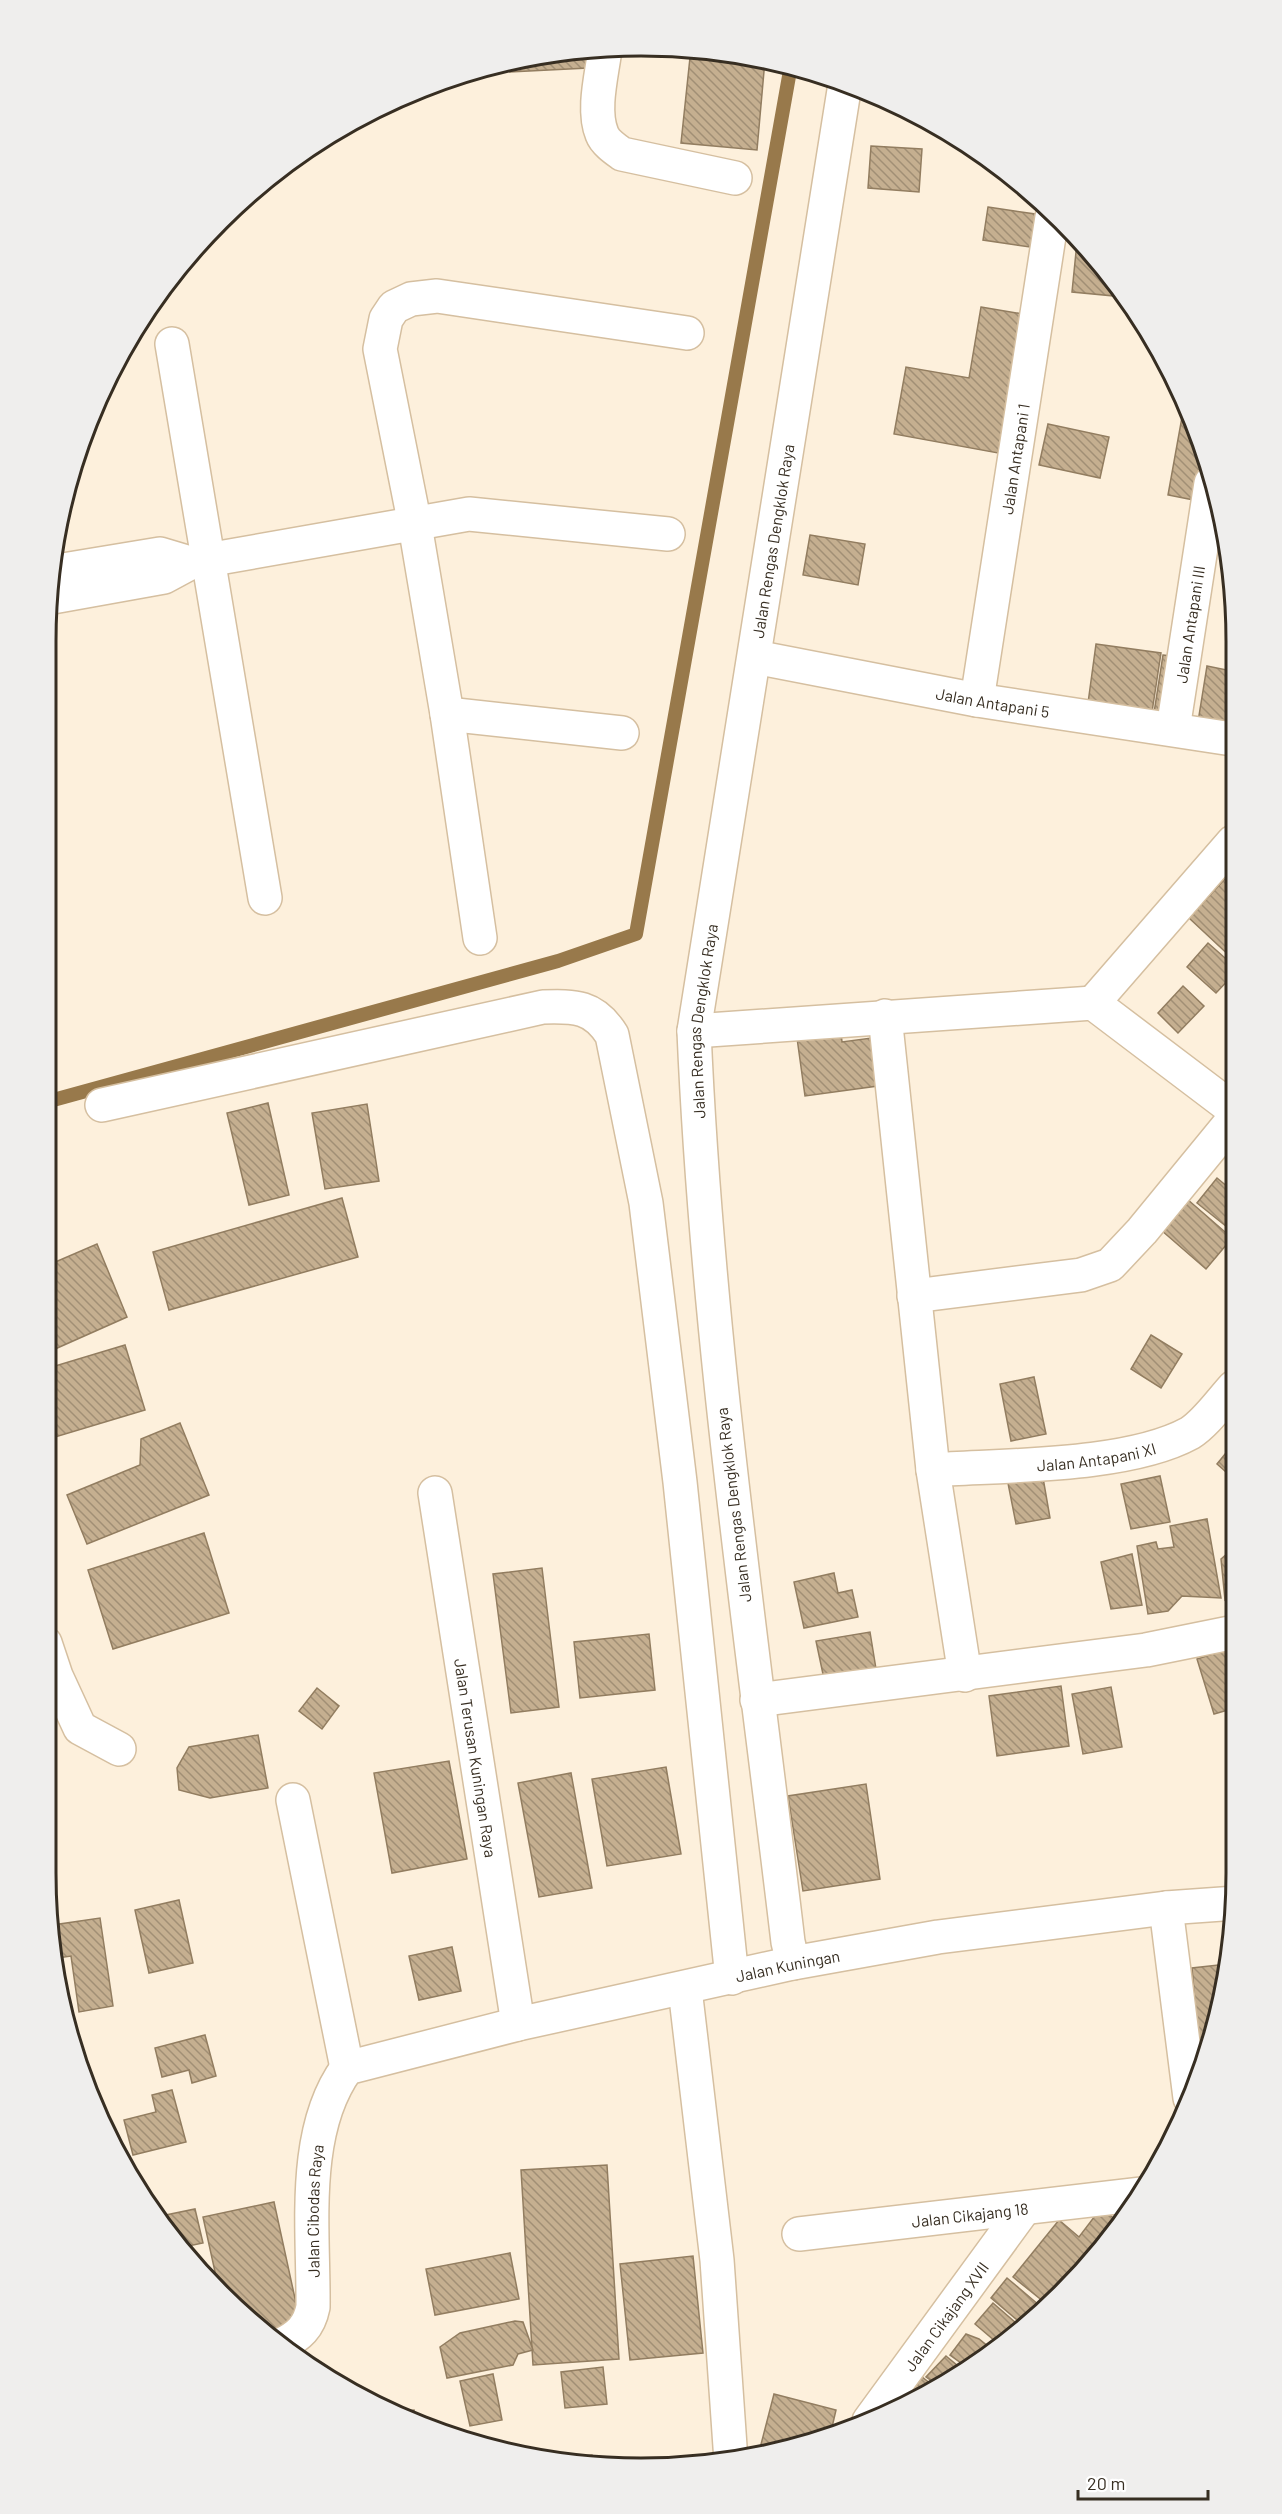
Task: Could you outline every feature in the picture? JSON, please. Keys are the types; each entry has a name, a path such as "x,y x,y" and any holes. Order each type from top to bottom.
{"street":[{"path":"604,57 598,117 602,136 622,154 735,178"},
{"name":"Jalan Rengas Dengklok Raya","path":"793,1963 788,1942 757,1700 722,1402 700,1172 693,1031 755,657 844,92"},
{"name":"Jalan Antapani 1","path":"977,700 1051,223"},
{"path":"480,938 447,714 415,525 380,349 386,319 394,308 411,299 437,296 687,333"},
{"path":"172,344 199,561 264,898"},
{"name":"Jalan Antapani III","path":"1173,729 1208,495"},
{"path":"58,596 164,577 199,561 470,514 668,534"},
{"path":"60,570 160,554 199,561"},
{"name":"Jalan Antapani 5","path":"755,657 977,700 1226,738"},
{"path":"447,714 622,733"},
{"path":"1093,1003 1226,850"},
{"path":"693,1031 1093,1003 1226,1104"},
{"path":"102,1105 543,1007 565,1006 588,1010 604,1022 612,1035 646,1203 680,1482 732,1978"},
{"path":"885,1016 933,1470 965,1675"},
{"path":"914,1296 1081,1275 1110,1265 1142,1231 1226,1129"},
{"name":"Jalan Antapani XI","path":"933,1470 1087,1459 1152,1449 1192,1432 1226,1396"},
{"name":"Jalan Terusan Kuningan Raya","path":"435,1492 518,2024"},
{"path":"757,1700 1146,1650 1226,1634"},
{"path":"56,1676 80,1728 119,1749"},
{"path":"294,1800 347,2068"},
{"name":"Jalan Kuningan","path":"347,2068 518,2024 685,1989 793,1963 938,1937 1166,1908 1225,1904"},
{"path":"1166,1908 1188,2081"},
{"path":"685,1989 717,2260 730,2451"},
{"name":"Jalan Cibodas Raya","path":"289,2341 301,2334 310,2321 313,2307 314,2154 327,2101 347,2068"},
{"name":"Jalan Cikajang 18","path":"799,2234 1023,2210 1129,2196"},
{"name":"Jalan Cikajang XVII","path":"879,2408 1023,2210"}],"building":[{"path":"690,58 764,69 757,150 681,143"},
{"path":"588,59 588,68 510,72 527,67"},
{"path":"871,146 922,149 919,192 868,188"},
{"path":"988,207 1042,215 1037,248 983,240"},
{"path":"1076,250 1114,296 1072,292"},
{"path":"981,307 1023,314 998,453 894,434 906,367 969,378"},
{"path":"1182,417 1204,478 1199,501 1168,495"},
{"path":"1048,424 1109,437 1100,478 1039,465"},
{"path":"810,535 865,544 858,585 803,575"},
{"path":"1096,644 1161,653 1152,712 1088,703"},
{"path":"1163,655 1179,657 1170,716 1154,713"},
{"path":"1207,666 1226,670 1226,727 1198,722"},
{"path":"1226,878 1226,952 1189,918"},
{"path":"1208,943 1226,959 1226,982 1216,993 1187,967"},
{"path":"1183,986 1204,1006 1178,1033 1158,1013"},
{"path":"841,1032 842,1042 879,1037 885,1085 805,1096 797,1038"},
{"path":"268,1103 289,1195 249,1205 227,1113"},
{"path":"367,1104 379,1181 325,1189 312,1113"},
{"path":"1217,1178 1226,1185 1226,1226 1197,1203"},
{"path":"342,1198 358,1257 169,1310 153,1252"},
{"path":"1187,1199 1226,1233 1226,1245 1206,1269 1161,1230"},
{"path":"97,1244 127,1317 56,1349 56,1262"},
{"path":"1151,1335 1182,1354 1161,1388 1131,1369"},
{"path":"125,1345 145,1410 56,1437 56,1366"},
{"path":"1034,1377 1046,1434 1011,1441 1000,1384"},
{"path":"180,1423 209,1495 87,1544 67,1495 140,1465 141,1439"},
{"path":"1226,1453 1226,1472 1217,1464"},
{"path":"1042,1472 1050,1518 1016,1524 1007,1478"},
{"path":"1160,1476 1170,1522 1131,1529 1121,1484"},
{"path":"1207,1519 1221,1598 1182,1596 1168,1611 1148,1614 1137,1546 1156,1542 1158,1549 1174,1547 1170,1526"},
{"path":"204,1533 229,1613 113,1649 88,1570"},
{"path":"1132,1554 1142,1605 1111,1609 1101,1562"},
{"path":"1226,1555 1225,1600 1221,1559"},
{"path":"542,1568 559,1707 511,1713 493,1574"},
{"path":"834,1573 838,1593 852,1590 858,1617 804,1628 794,1582"},
{"path":"870,1632 877,1675 824,1679 816,1641"},
{"path":"649,1634 655,1690 580,1698 574,1642"},
{"path":"1226,1650 1226,1711 1214,1714 1197,1659"},
{"path":"1061,1686 1069,1746 997,1756 989,1696"},
{"path":"1111,1687 1122,1747 1083,1754 1072,1694"},
{"path":"317,1688 339,1706 322,1729 299,1711"},
{"path":"258,1735 268,1788 210,1798 179,1790 177,1768 189,1747"},
{"path":"449,1761 467,1859 392,1873 374,1773"},
{"path":"666,1767 681,1854 607,1866 592,1779"},
{"path":"571,1773 592,1888 539,1897 518,1783"},
{"path":"866,1784 880,1879 803,1891 788,1796"},
{"path":"179,1900 193,1963 149,1973 135,1910"},
{"path":"100,1918 113,2006 79,2012 71,1956 62,1957 58,1924"},
{"path":"452,1947 461,1991 419,2000 409,1956"},
{"path":"1218,1965 1207,2025 1199,2049 1192,1968"},
{"path":"205,2035 216,2076 192,2083 189,2070 162,2077 155,2048"},
{"path":"172,2090 186,2142 133,2155 124,2120 156,2112 152,2095"},
{"path":"607,2165 619,2359 533,2365 521,2170"},
{"path":"274,2202 301,2326 277,2331 216,2275 203,2217"},
{"path":"1101,2208 1114,2218 1081,2259 1041,2300 1013,2277 1059,2220 1079,2237"},
{"path":"195,2209 203,2243 190,2246 166,2215"},
{"path":"510,2253 519,2299 435,2315 426,2269"},
{"path":"693,2256 703,2353 630,2360 620,2264"},
{"path":"1007,2278 1037,2304 1018,2321 991,2298"},
{"path":"993,2303 1016,2323 994,2340 975,2324"},
{"path":"515,2321 523,2322 533,2350 518,2354 513,2365 447,2378 440,2347 460,2333"},
{"path":"966,2334 979,2339 987,2345 961,2363 950,2355"},
{"path":"946,2356 957,2365 932,2381 926,2377"},
{"path":"603,2367 607,2404 565,2408 561,2372"},
{"path":"917,2373 929,2383 904,2396 900,2392"},
{"path":"493,2374 502,2420 470,2426 460,2381"},
{"path":"774,2394 836,2410 832,2426 793,2439 761,2446"}],"waterway":[{"path":"56,1099 558,961 636,934 789,74"}]}
